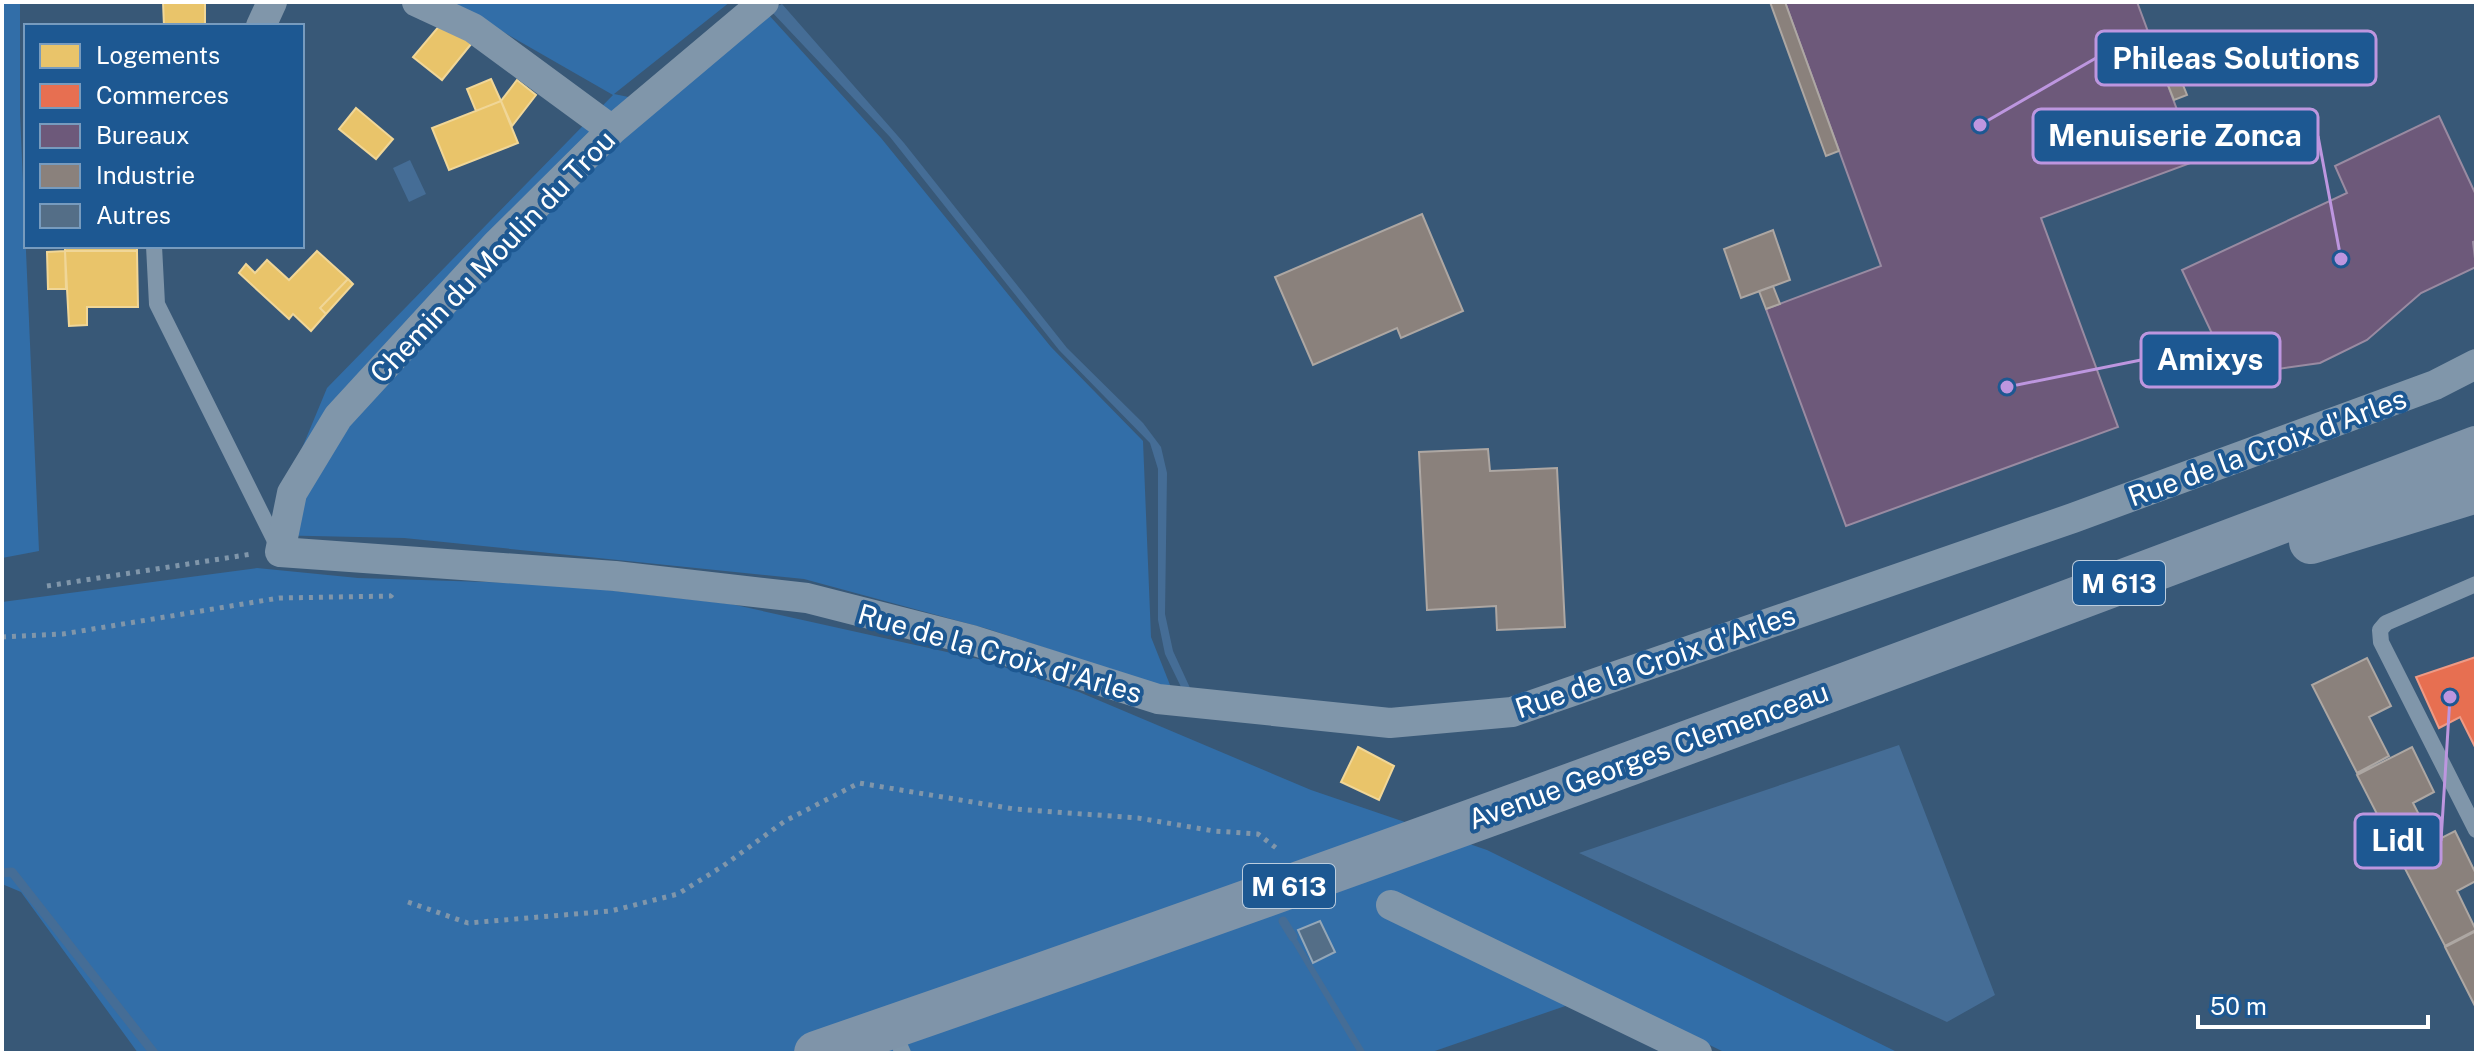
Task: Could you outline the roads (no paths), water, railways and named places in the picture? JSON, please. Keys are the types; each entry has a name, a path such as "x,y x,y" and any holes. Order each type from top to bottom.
{"main road":[{"name":"Avenue Georges Clemenceau","path":"816,1053 897,1040 1300,882 2476,448"},
{"name":"M 613","path":"1759,714 2003,645 2365,523 2476,491"}],"street":[{"path":"262,24 272,2"},
{"path":"417,2 473,28 612,130"},
{"name":"Chemin du Moulin du Trou","path":"280,552 292,493 338,417 496,245 612,130 764,2"},
{"name":"Rue de la Croix d'Arles","path":"280,552 615,576 807,598 972,640 1158,699 1390,723 1512,712 2087,513 2435,385 2476,364"},
{"path":"1391,905 1697,1053"}],"lane":[{"path":"154,248 157,304 280,552"},
{"path":"2476,584 2386,623 2380,630 2381,642 2476,830"}],"waterway":[{"path":"2,873 12,872 154,1053"},
{"path":"1283,921 1293,937"}],"place":[{"name":"Phileas Solutions","path":"1980,125"},
{"name":"Menuiserie Zonca","path":"2341,259"},
{"name":"Amixys","path":"2007,387"},
{"name":"Lidl","path":"2450,697"}]}
